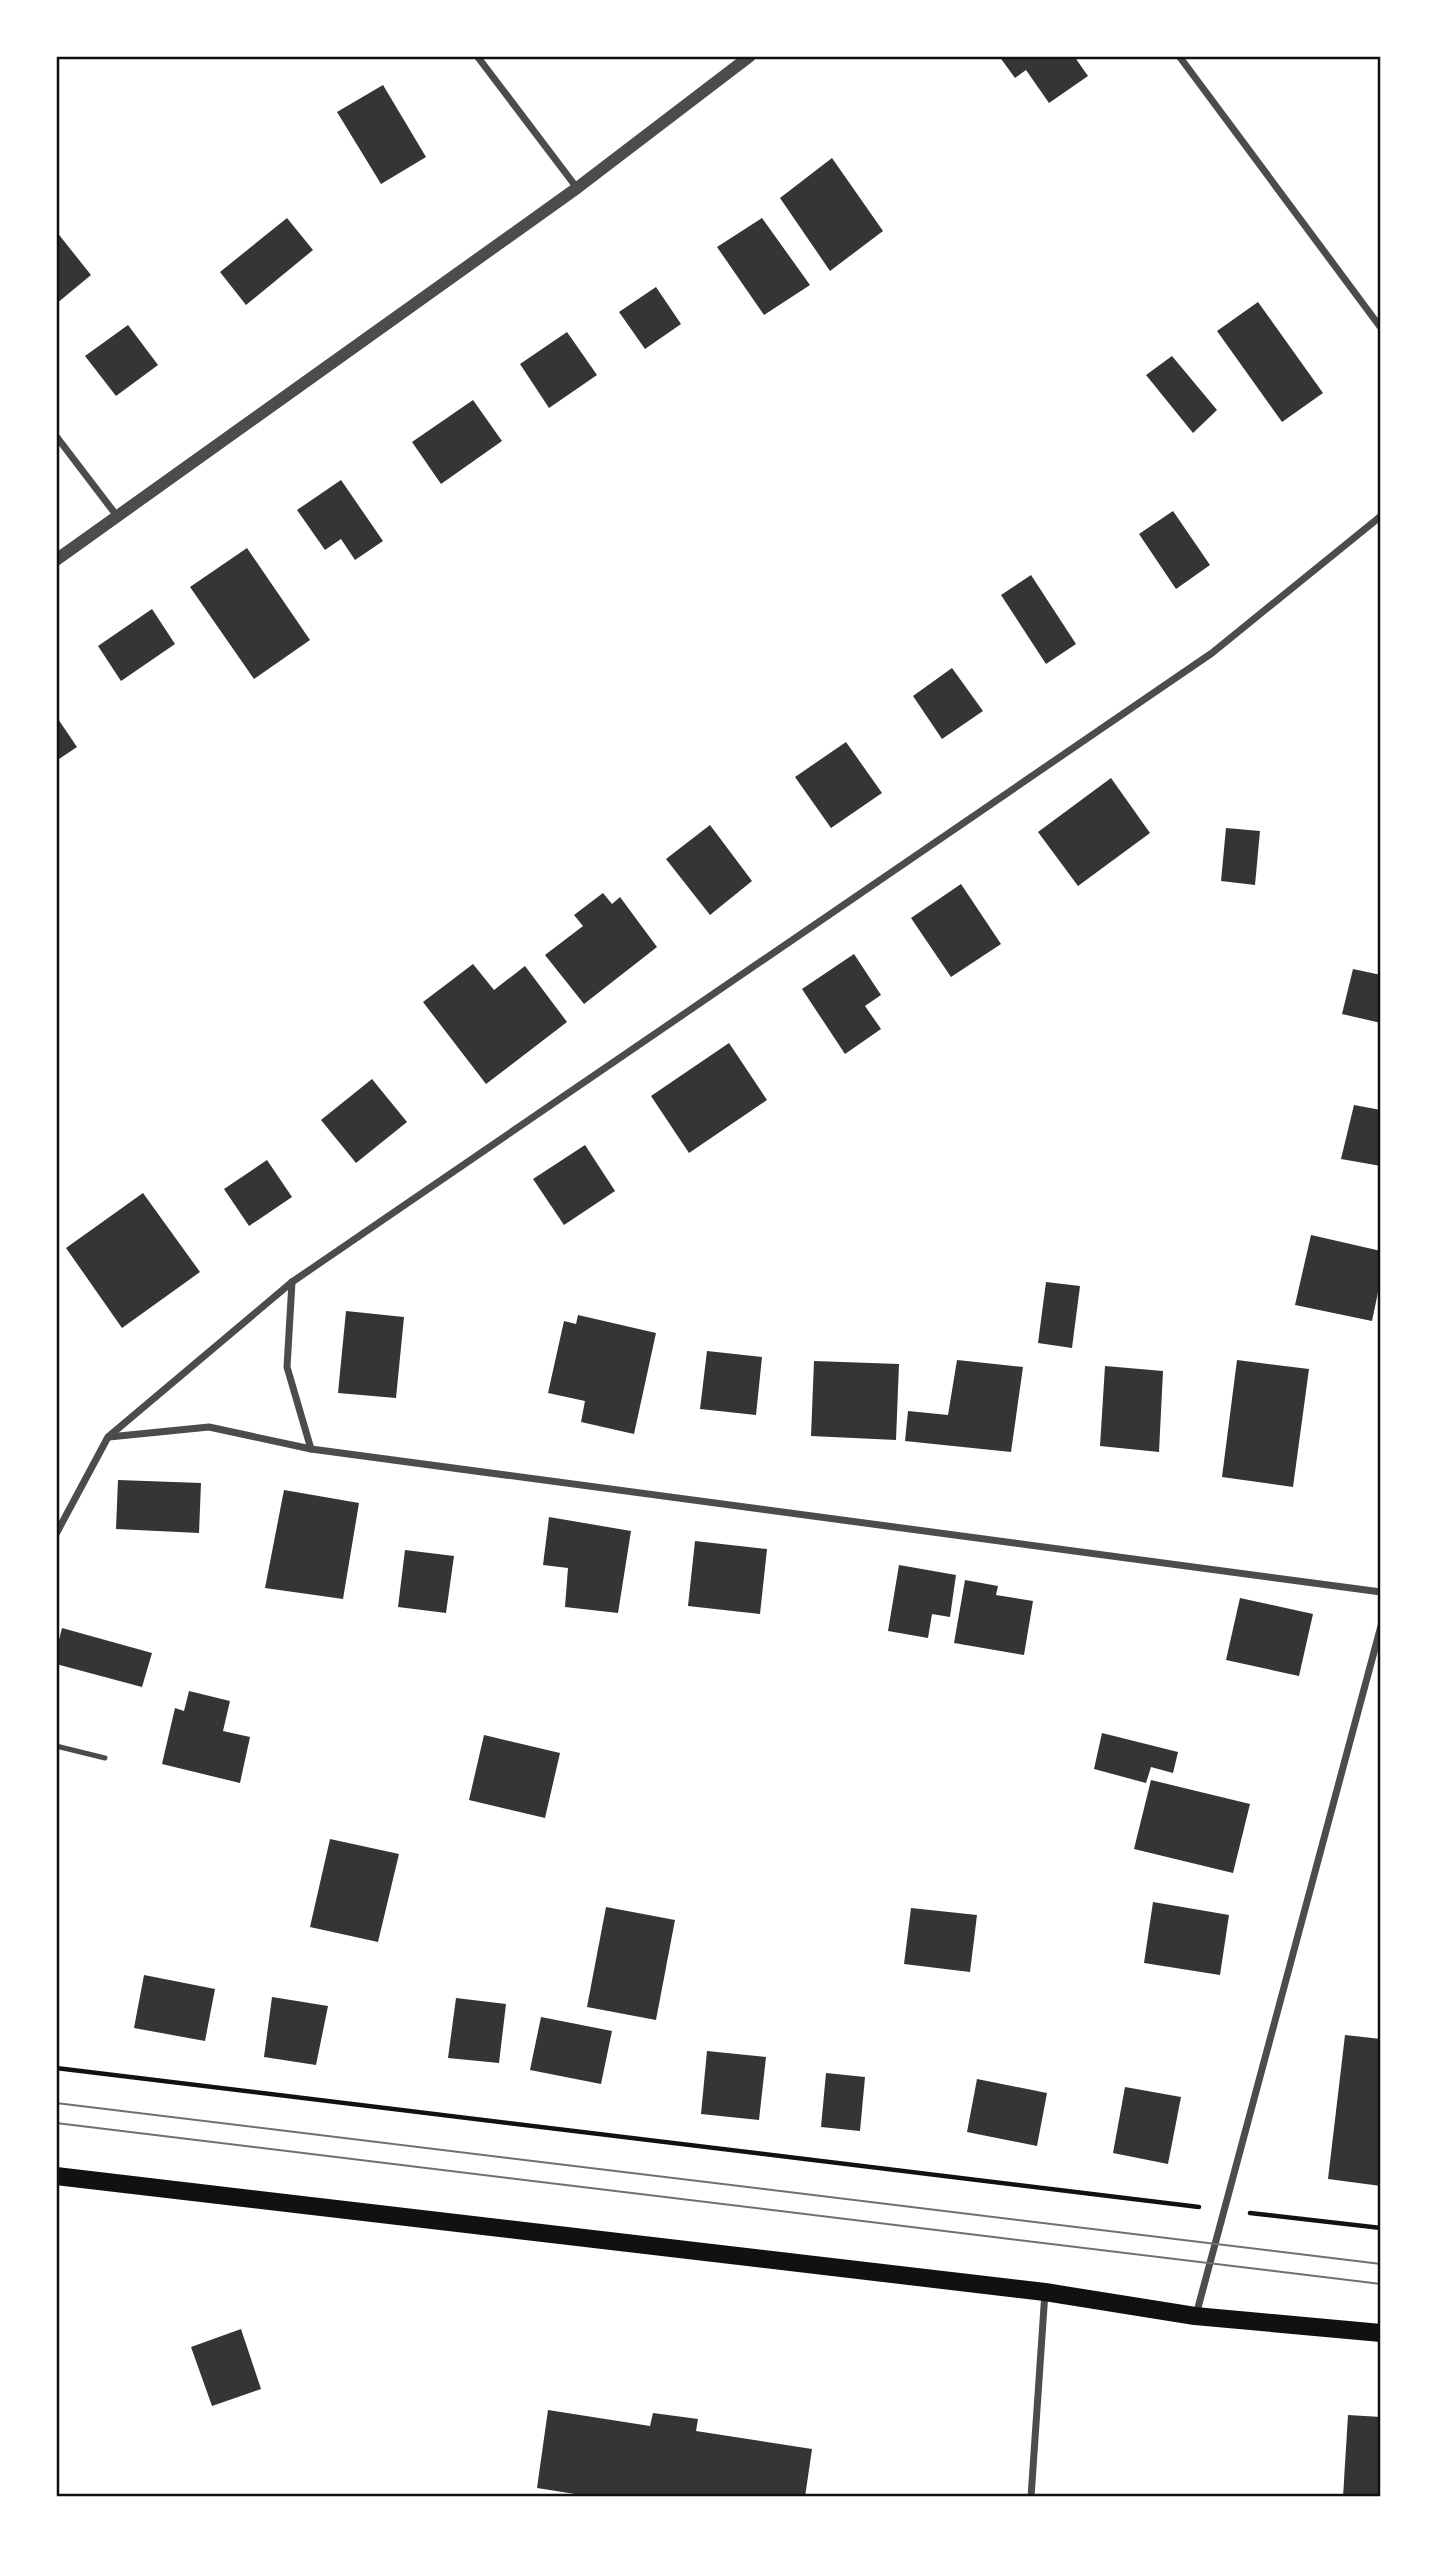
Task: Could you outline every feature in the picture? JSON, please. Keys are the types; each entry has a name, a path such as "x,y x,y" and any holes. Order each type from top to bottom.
{"main road":[{"path":"56,2176 1045,2292 1195,2316 1381,2333"}],"street":[{"path":"477,56 577,188"},
{"path":"56,559 577,188 750,56"},
{"path":"1178,56 1381,328"},
{"path":"56,436 117,516"},
{"path":"56,1534 108,1437 292,1282 1212,653 1381,516"},
{"path":"292,1282 287,1367 311,1449"},
{"path":"108,1437 209,1427 311,1449 1381,1592"},
{"path":"1195,2316 1381,1626"},
{"path":"1031,2497 1045,2292"}],"lane":[{"path":"56,1746 105,1758"}],"path":[{"path":"56,2068 1381,2228"}],"building":[{"path":"999,56 1074,56 1088,76 1049,103 1026,70 1015,78"},
{"path":"383,85 426,157 381,184 337,112"},
{"path":"832,158 883,231 830,271 780,198"},
{"path":"287,218 313,250 246,305 220,272"},
{"path":"762,218 810,285 764,315 717,247"},
{"path":"56,231 91,275 56,304"},
{"path":"656,287 681,324 645,349 619,312"},
{"path":"1258,302 1323,393 1282,422 1217,331"},
{"path":"128,325 158,365 116,396 85,356"},
{"path":"567,332 597,375 549,408 520,364"},
{"path":"1172,356 1217,410 1193,433 1146,375"},
{"path":"473,400 502,441 441,484 412,442"},
{"path":"341,480 383,541 355,560 341,539 325,550 297,510"},
{"path":"1173,511 1210,565 1176,589 1139,534"},
{"path":"247,548 310,640 254,679 190,587"},
{"path":"1031,575 1076,644 1046,664 1001,595"},
{"path":"152,609 175,644 121,681 98,646"},
{"path":"952,668 983,711 942,739 913,696"},
{"path":"56,716 77,747 56,761"},
{"path":"846,742 882,793 831,828 795,777"},
{"path":"1111,778 1150,833 1078,886 1038,832"},
{"path":"710,825 752,881 710,915 666,859"},
{"path":"1226,828 1260,831 1255,885 1221,881"},
{"path":"961,884 1001,944 951,977 911,918"},
{"path":"603,893 612,904 620,897 657,947 584,1004 545,955 583,926 574,915"},
{"path":"854,954 881,995 865,1006 881,1029 845,1054 802,989"},
{"path":"473,964 494,990 525,966 567,1022 486,1084 423,1002"},
{"path":"1353,969 1381,975 1381,1023 1342,1014"},
{"path":"729,1043 767,1100 689,1153 651,1096"},
{"path":"372,1079 407,1122 356,1163 321,1120"},
{"path":"1354,1105 1381,1110 1381,1166 1341,1159"},
{"path":"585,1145 615,1191 564,1225 533,1179"},
{"path":"267,1160 292,1197 249,1226 224,1189"},
{"path":"143,1193 200,1272 122,1328 66,1248"},
{"path":"1311,1235 1381,1251 1381,1278 1372,1321 1295,1305"},
{"path":"1046,1282 1080,1286 1072,1348 1038,1343"},
{"path":"346,1311 404,1317 396,1398 338,1393"},
{"path":"578,1315 656,1333 634,1434 581,1422 585,1401 548,1393 564,1321 576,1324"},
{"path":"707,1351 762,1357 756,1415 700,1409"},
{"path":"957,1360 1023,1367 1011,1452 905,1441 908,1411 948,1415"},
{"path":"1237,1360 1309,1369 1293,1487 1222,1477"},
{"path":"814,1361 899,1364 896,1440 811,1436"},
{"path":"1105,1366 1163,1371 1159,1452 1100,1446"},
{"path":"118,1480 201,1483 199,1533 116,1529"},
{"path":"284,1490 359,1503 343,1599 265,1588"},
{"path":"549,1517 631,1531 618,1613 565,1607 568,1568 543,1565"},
{"path":"695,1541 767,1549 760,1614 688,1606"},
{"path":"405,1550 454,1556 446,1613 398,1607"},
{"path":"899,1565 956,1575 950,1617 932,1614 928,1638 888,1631"},
{"path":"965,1580 998,1586 996,1595 1033,1601 1024,1655 954,1643"},
{"path":"1240,1598 1313,1614 1299,1676 1226,1660"},
{"path":"62,1628 152,1653 142,1687 56,1664"},
{"path":"189,1691 230,1701 223,1731 250,1737 240,1783 162,1764 175,1708 184,1711"},
{"path":"1102,1733 1178,1752 1173,1773 1151,1767 1146,1783 1094,1769"},
{"path":"484,1735 560,1753 545,1818 469,1800"},
{"path":"1151,1780 1250,1804 1233,1873 1134,1849"},
{"path":"330,1839 399,1854 378,1942 310,1927"},
{"path":"1153,1902 1229,1915 1220,1975 1144,1963"},
{"path":"606,1907 675,1920 656,2020 587,2007"},
{"path":"911,1908 977,1915 970,1972 904,1964"},
{"path":"144,1975 215,1989 205,2041 134,2028"},
{"path":"272,1997 328,2006 316,2065 264,2057"},
{"path":"456,1998 506,2004 499,2063 448,2058"},
{"path":"541,2017 612,2031 601,2084 530,2070"},
{"path":"1345,2035 1381,2039 1381,2186 1328,2179"},
{"path":"707,2051 766,2057 759,2120 701,2114"},
{"path":"826,2073 865,2077 860,2131 821,2127"},
{"path":"977,2079 1047,2093 1037,2146 967,2132"},
{"path":"1125,2087 1181,2097 1168,2164 1113,2153"},
{"path":"241,2329 261,2389 212,2406 191,2347"},
{"path":"548,2410 650,2426 653,2413 698,2419 696,2431 812,2449 805,2497 594,2497 537,2488"},
{"path":"1348,2415 1381,2417 1381,2497 1343,2497"}],"tram line":[{"path":"56,2103 1381,2264"},
{"path":"56,2123 1381,2284"}]}
